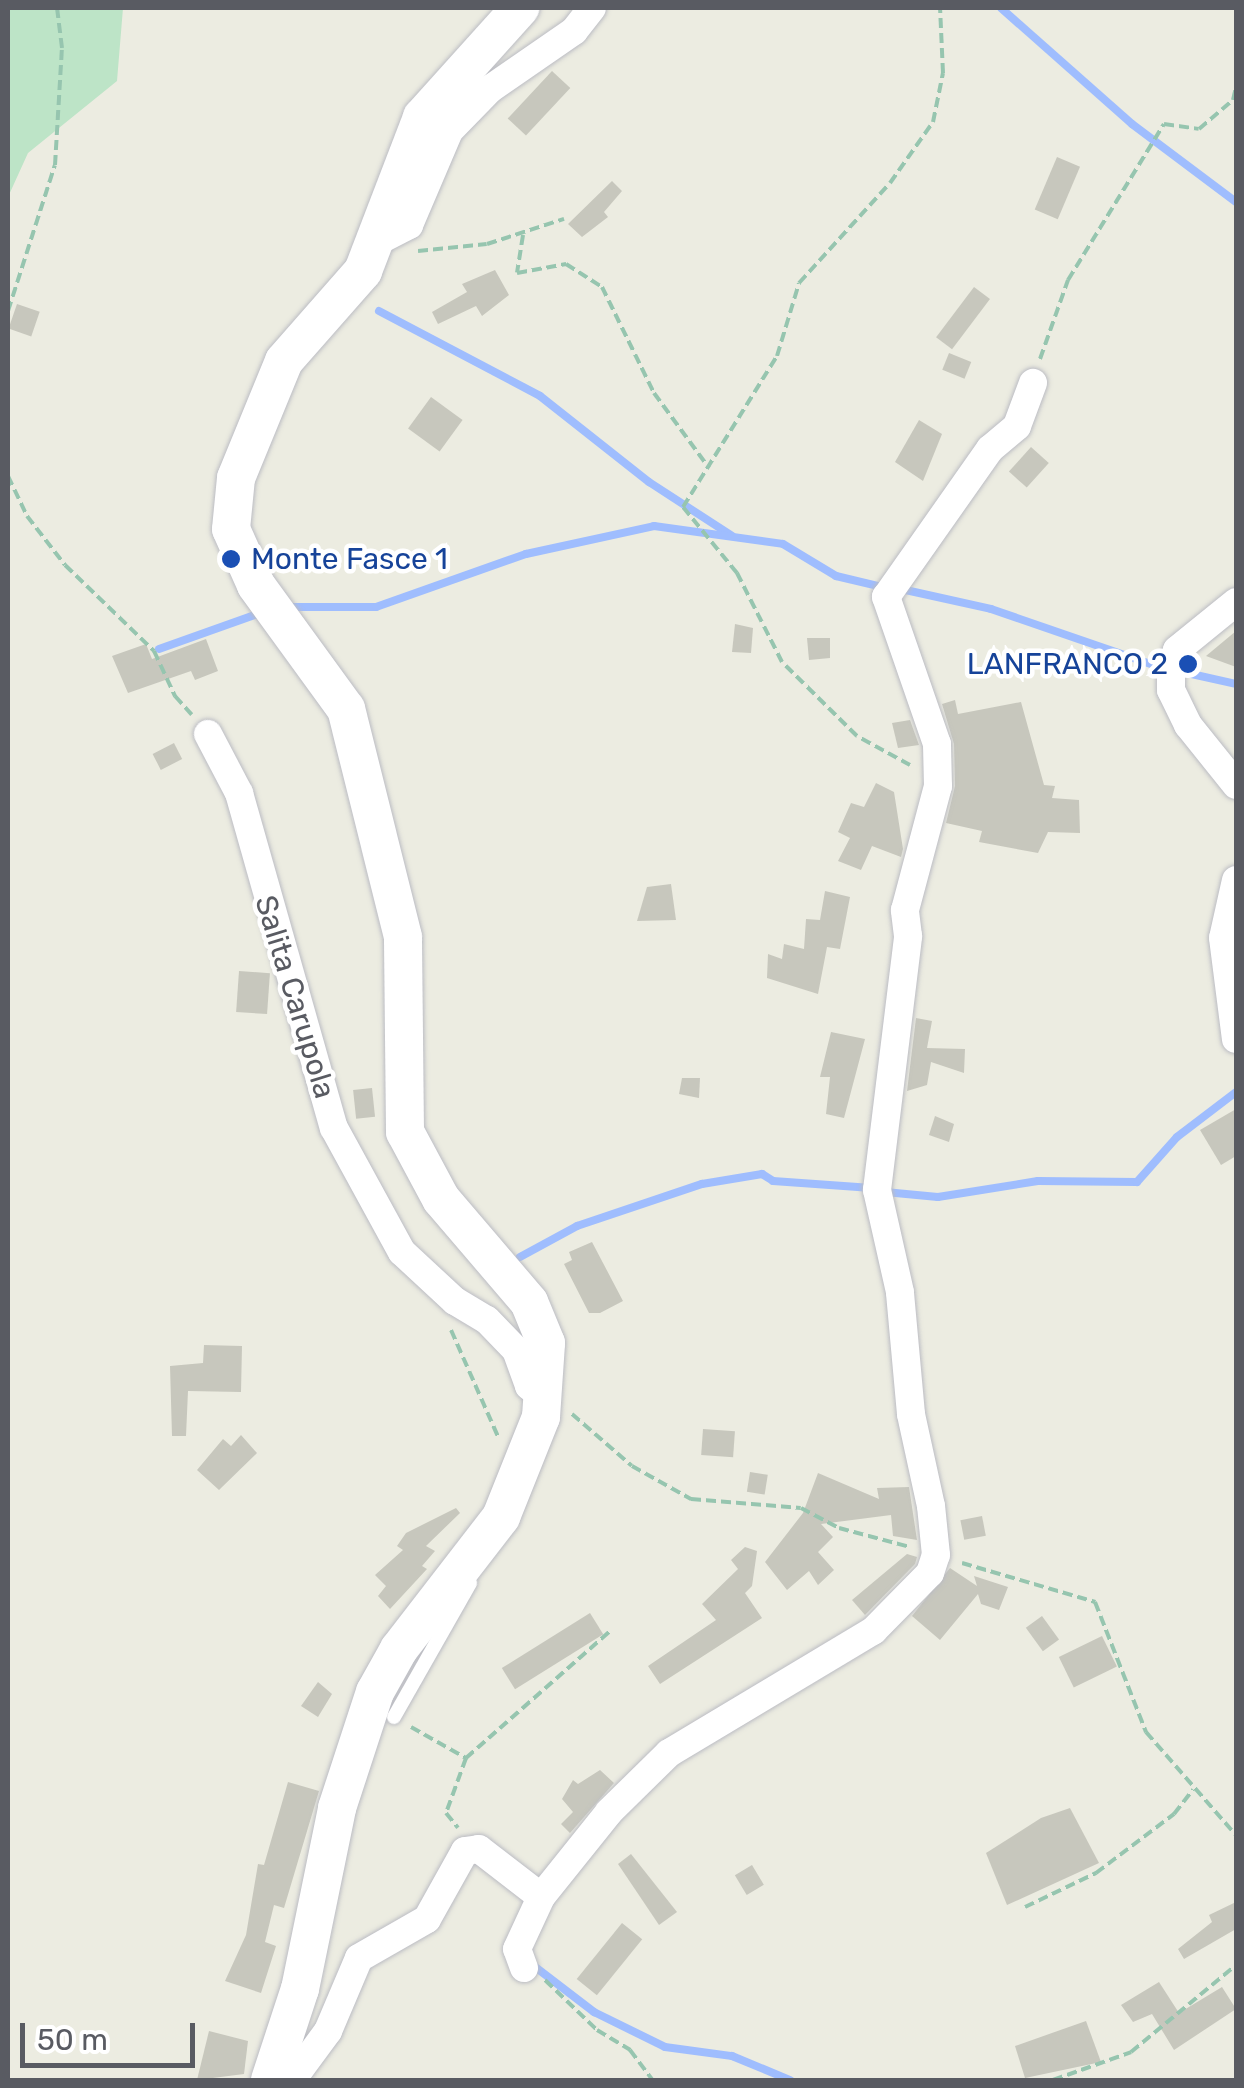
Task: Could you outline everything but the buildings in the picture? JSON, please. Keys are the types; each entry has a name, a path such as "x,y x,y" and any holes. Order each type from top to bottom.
{"main road":[{"path":"270,2080 300,1989 337,1808 375,1692 398,1649 484,1544 501,1517 544,1394 546,1343 529,1302 441,1199 406,1132 403,936 346,709 256,585 231,529 236,478 284,362 363,271 378,241 422,117 520,8"}],"street":[{"path":"378,241 408,225 449,131 490,89 574,31 592,8"},
{"path":"524,1968 516,1949 541,1897 610,1812 669,1754 872,1630 930,1573 936,1556 910,1414 900,1292 877,1190 908,936 904,910 938,786 937,744 886,597 897,572 990,449 1017,426 1034,383"},
{"path":"1236,602 1177,650 1170,670 1171,690 1188,725 1236,785"},
{"name":"Salita Carupola","path":"208,734 239,793 334,1128 402,1252 455,1301 487,1320 516,1350 529,1386 544,1394"},
{"path":"1236,880 1222,938 1236,1038"},
{"path":"292,2080 328,2031 360,1958 428,1919 460,1858 480,1849 541,1897"}],"lane":[{"path":"394,1717 466,1591 484,1544"}],"path":[{"path":"8,311 9,295 55,164 62,48 57,8"},
{"path":"938,786 856,736 782,662 737,573 684,515 685,501 710,469 777,356 799,283 890,183 934,122 943,73 940,8"},
{"path":"1034,383 1068,280 1164,124 1198,130 1233,100 1236,88"},
{"path":"415,252 523,235 564,219"},
{"path":"523,235 517,273 566,264 602,287 654,394 710,469"},
{"path":"8,476 27,516 65,565 145,639 175,696 208,734"},
{"path":"455,1301 452,1333 469,1360 500,1447"},
{"path":"544,1394 564,1396 576,1423 691,1499 801,1508 839,1528 1095,1602 1146,1732 1193,1790 1236,1834"},
{"path":"480,1849 446,1813 466,1758 609,1632"},
{"path":"394,1717 466,1758"},
{"path":"1025,1907 1048,1902 1096,1873 1174,1814 1193,1790"},
{"path":"1053,2080 1131,2052 1236,1965"},
{"path":"524,1968 561,1988 596,2030 630,2050 654,2080"}],"green space":[{"path":"8,8 123,8 117,81 28,153 8,197"}],"waterway":[{"path":"1001,8 1132,124 1236,202"},
{"path":"379,311 540,396 649,482 732,536"},
{"path":"286,607 376,607 526,554 654,526 783,544 836,576 882,587"},
{"path":"901,589 991,609 1159,667"},
{"path":"159,649 263,612"},
{"path":"1178,671 1236,684"},
{"path":"885,1192 938,1197 1038,1181 1137,1182 1177,1137 1236,1092"},
{"path":"520,1257 577,1226 702,1184 762,1174 773,1181 872,1188"},
{"path":"530,1963 594,2012 665,2047 732,2056 790,2080"}],"place":[{"name":"Monte Fasce 1","path":"231,559"},
{"name":"LANFRANCO 2","path":"1188,664"}]}
